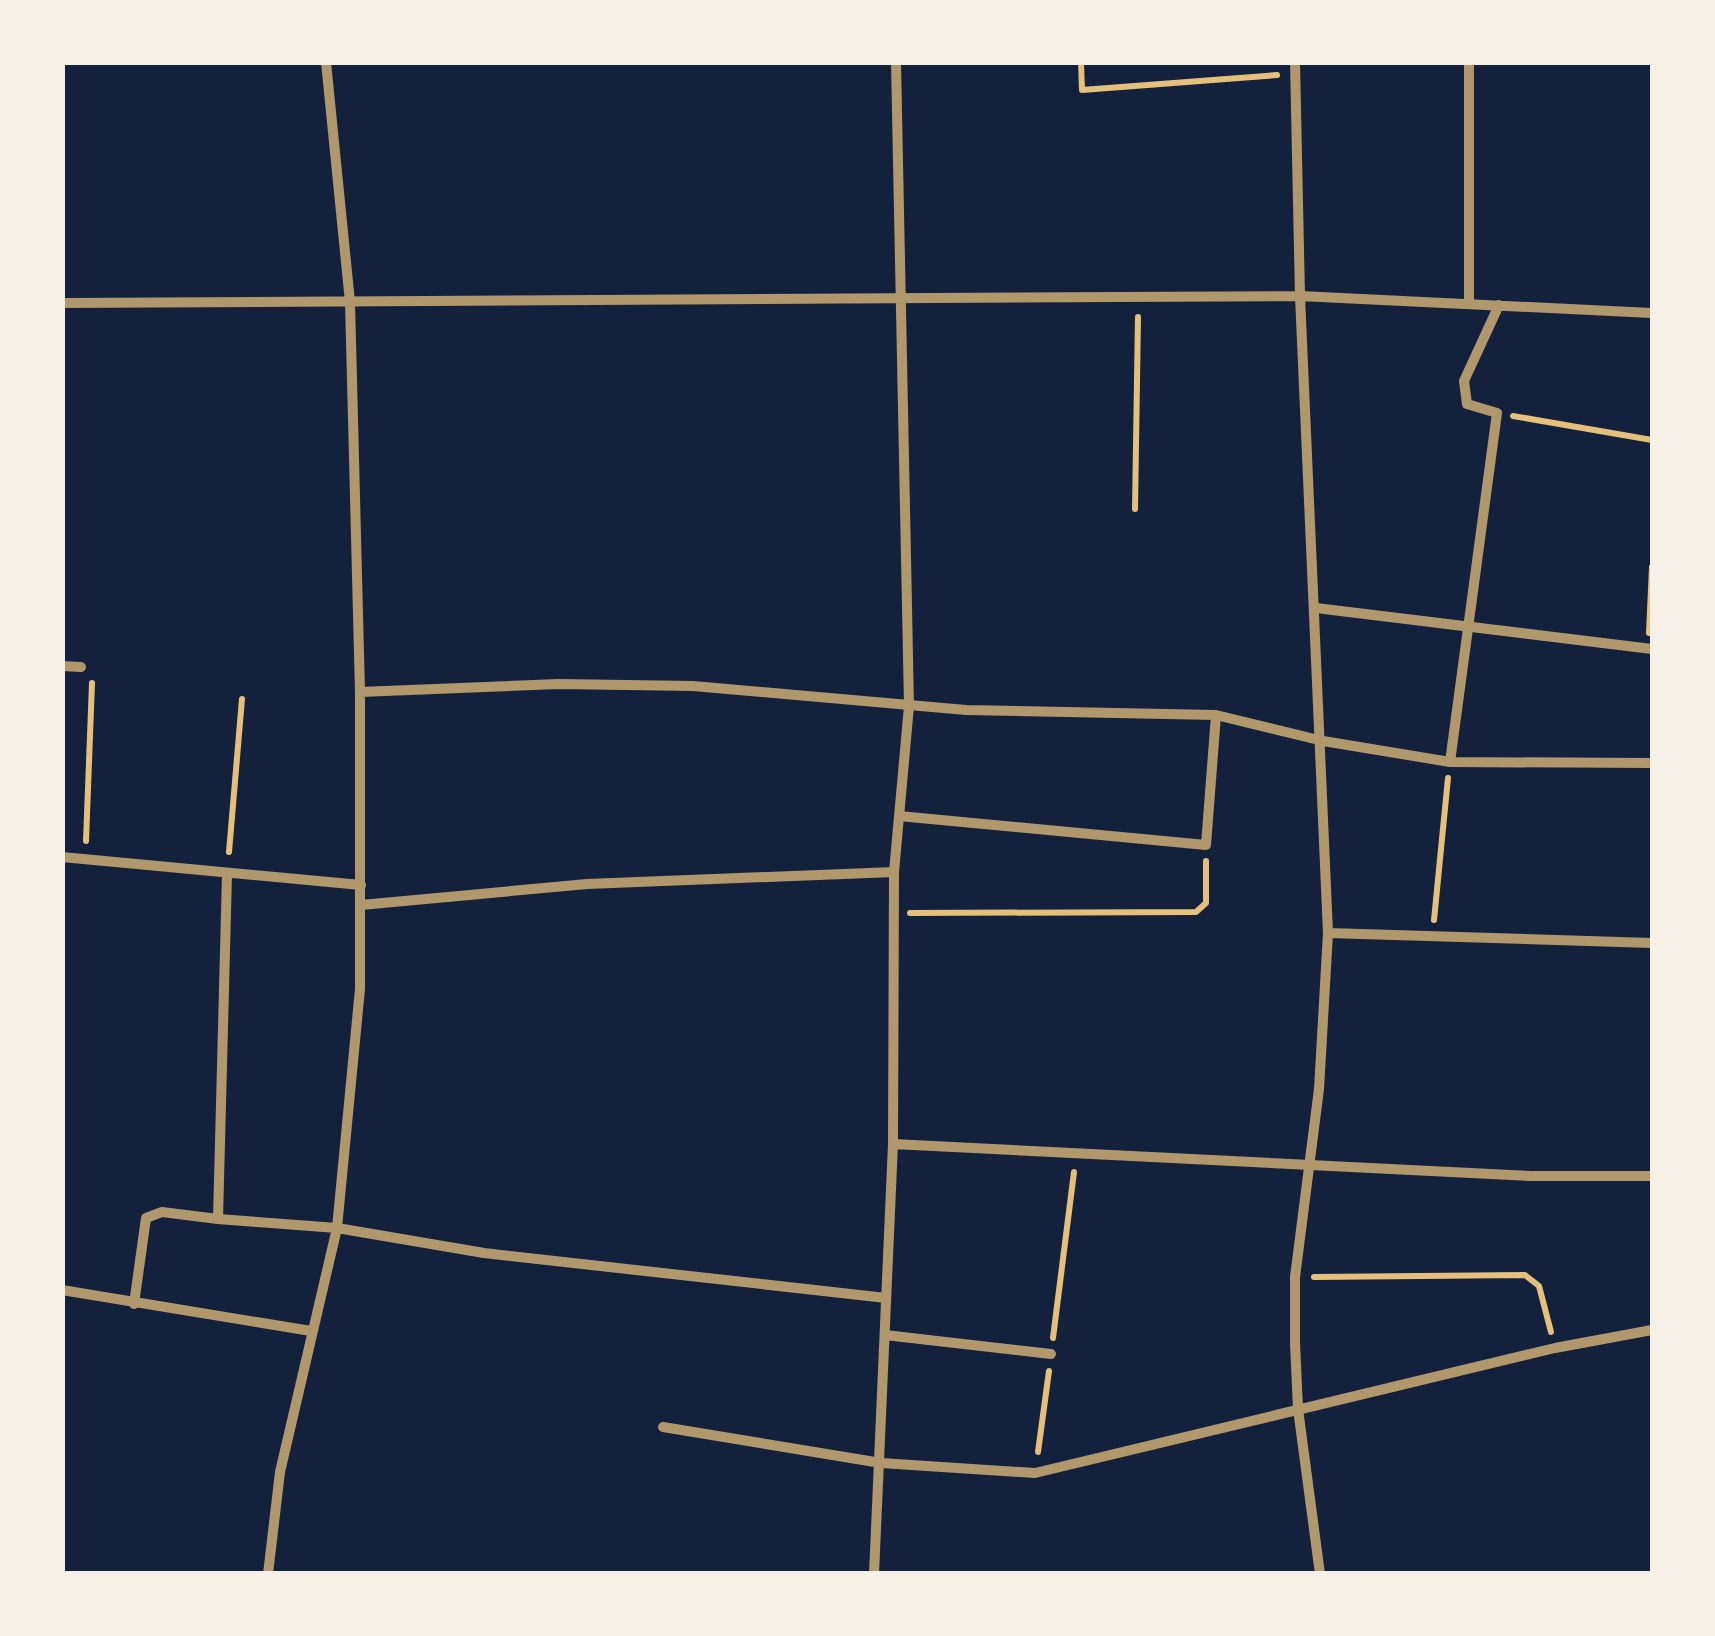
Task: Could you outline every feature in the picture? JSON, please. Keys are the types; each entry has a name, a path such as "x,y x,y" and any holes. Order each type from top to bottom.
{"street":[{"path":"268,1574 280,1472 337,1228 360,989 360,692 350,302 326,62"},
{"path":"874,1574 893,1144 894,872 909,706 896,62"},
{"path":"1469,62 1469,304"},
{"path":"1296,68 1300,296 1323,741 1328,933 1320,1069 1295,1277 1298,1409 1320,1574"},
{"path":"62,302 1300,296 1652,313"},
{"path":"1450,762 1471,628 1496,413 1466,404 1463,388 1499,304"},
{"path":"1316,608 1650,649"},
{"path":"62,666 81,667"},
{"path":"360,692 558,684 674,686 909,706 1216,715 1323,741 1450,762 1652,763"},
{"path":"899,816 1206,845 1216,715"},
{"path":"62,857 361,885"},
{"path":"361,904 587,884 894,872"},
{"path":"218,1219 227,874"},
{"path":"1328,933 1652,943"},
{"path":"893,1144 1308,1166 1652,1176"},
{"path":"134,1304 146,1218 162,1212 337,1228 484,1253 886,1298"},
{"path":"62,1290 311,1331"},
{"path":"663,1427 881,1462 1035,1474 1555,1348 1652,1330"},
{"path":"886,1335 1052,1354"}],"path":[{"path":"1081,62 1082,90 1296,68"},
{"path":"1135,510 1138,296"},
{"path":"1496,413 1652,440"},
{"path":"1650,649 1652,566"},
{"path":"81,667 92,679 86,862"},
{"path":"227,874 242,699"},
{"path":"1433,936 1450,762"},
{"path":"895,913 1196,912 1206,904 1206,845"},
{"path":"1035,1474 1076,1156"},
{"path":"1295,1277 1526,1275 1540,1286 1555,1348"}]}
